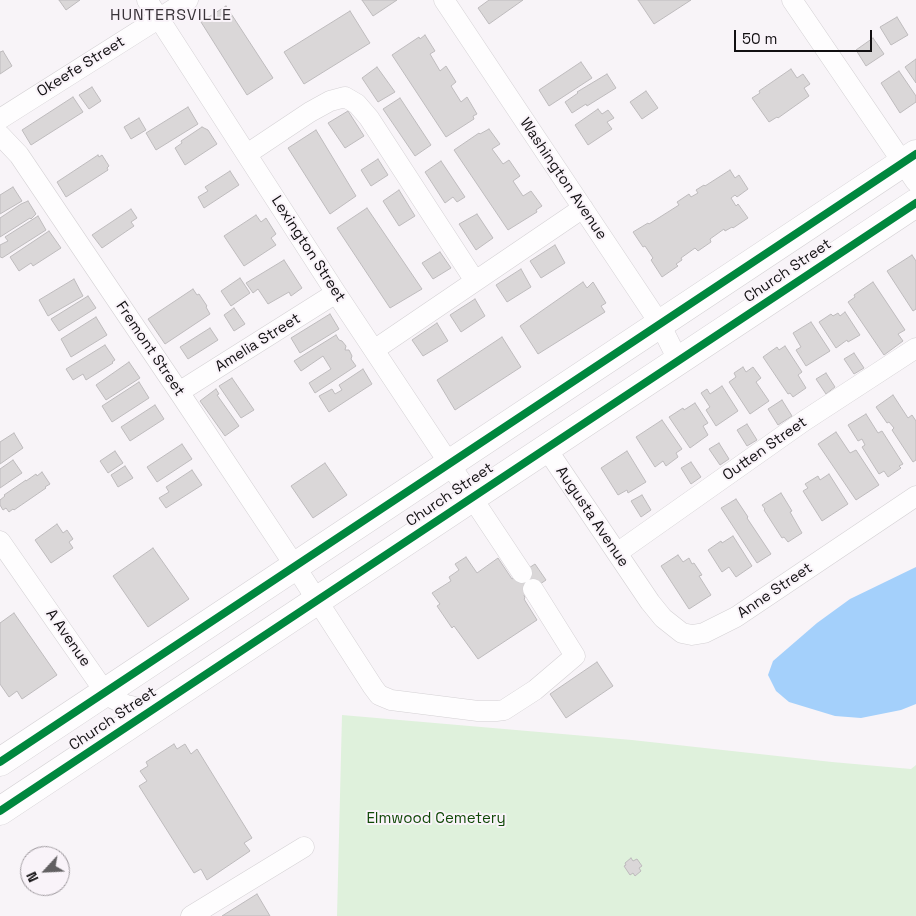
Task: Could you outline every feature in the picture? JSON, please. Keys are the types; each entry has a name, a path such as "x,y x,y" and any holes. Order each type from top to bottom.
{"main road":[{"name":"Church Street","path":"0,762 660,324 912,166"},
{"name":"Church Street","path":"0,811 916,203"}],"street":[{"name":"Lexington Street","path":"147,0 336,293 575,656"},
{"name":"Okeefe Street","path":"0,119 188,0"},
{"name":"Washington Avenue","path":"444,0 660,324 678,360"},
{"path":"795,1 912,166"},
{"path":"247,154 310,112 330,101 345,97 357,104 368,118 475,282"},
{"name":"Fremont Street","path":"0,135 19,155 379,694 390,700 478,711 504,710 535,690 575,656"},
{"path":"374,350 583,208"},
{"name":"Amelia Street","path":"179,392 336,293"},
{"name":"Outten Street","path":"617,553 804,421 916,348"},
{"name":"Augusta Avenue","path":"546,448 638,585"},
{"name":"Anne Street","path":"638,585 663,618 682,632 692,635 704,633 736,617 916,496"},
{"name":"A Avenue","path":"0,541 105,692 126,705 155,708"},
{"path":"191,916 304,847"}],"green space":[{"name":"Elmwood Cemetery","path":"342,715 632,740 911,769 916,765 916,916 337,916"}],"water":[{"path":"916,567 916,704 901,710 861,718 835,716 789,702 776,691 768,675 773,661 817,623 850,599"}],"building":[{"path":"59,0 80,0 66,10"},
{"path":"362,0 397,0 373,16"},
{"path":"489,0 523,0 489,24 478,8"},
{"path":"638,0 691,0 654,24"},
{"path":"226,6 273,78 247,95 201,22"},
{"path":"350,11 370,43 304,84 284,52"},
{"path":"897,17 908,35 891,45 880,27"},
{"path":"425,35 435,51 430,54 440,71 446,66 456,82 451,86 461,102 467,97 477,114 473,116 474,119 446,137 392,55"},
{"path":"873,38 884,54 866,66 856,50"},
{"path":"3,51 12,66 0,74 0,52"},
{"path":"916,59 916,83 905,67"},
{"path":"581,62 592,78 549,106 539,90"},
{"path":"377,67 395,92 378,102 362,78"},
{"path":"791,69 797,78 803,74 810,84 804,88 809,96 778,118 769,122 752,98"},
{"path":"899,71 916,96 916,102 900,113 881,83"},
{"path":"607,74 616,88 572,113 565,102 577,92"},
{"path":"92,87 101,101 89,109 79,95"},
{"path":"646,91 658,108 642,119 630,102"},
{"path":"73,97 83,112 31,145 22,130"},
{"path":"400,98 431,145 415,156 383,109"},
{"path":"188,107 198,124 156,150 146,133"},
{"path":"598,109 602,114 608,110 614,118 607,122 612,129 588,145 575,125"},
{"path":"348,111 364,136 345,148 328,123"},
{"path":"139,118 146,130 131,139 124,127"},
{"path":"202,127 208,130 217,144 185,165 175,148 182,143 181,141"},
{"path":"489,129 500,144 492,149 503,164 509,160 520,176 513,181 523,196 531,191 542,206 536,210 537,212 508,230 454,150 479,133"},
{"path":"316,130 356,196 330,214 288,148"},
{"path":"98,155 99,157 102,155 109,166 108,170 66,197 57,182"},
{"path":"378,159 388,175 371,186 361,170"},
{"path":"441,161 465,197 457,202 453,197 445,203 425,172"},
{"path":"730,170 735,178 739,175 748,189 737,197 735,195 731,198 748,218 733,228 725,231 724,229 710,239 711,242 698,251 695,248 681,258 682,260 676,264 678,266 662,277 651,260 653,258 633,232 679,205 677,202 689,194 691,197 698,193 696,190"},
{"path":"230,171 239,185 204,208 198,197 208,191 205,187"},
{"path":"13,187 22,201 0,214 0,195"},
{"path":"399,190 415,216 399,226 383,201"},
{"path":"28,201 36,214 31,219 0,237 0,218"},
{"path":"367,208 422,289 390,308 337,228"},
{"path":"131,209 137,218 131,222 134,226 102,248 92,235"},
{"path":"477,214 493,238 476,250 459,224"},
{"path":"256,215 261,222 266,218 276,234 271,238 276,245 244,266 224,236"},
{"path":"38,216 46,230 2,258 0,257 0,245 8,241 5,237"},
{"path":"49,231 61,248 33,266 31,263 19,271 10,257"},
{"path":"555,245 565,263 541,278 530,261"},
{"path":"440,252 451,268 433,279 422,263"},
{"path":"912,255 916,261 916,309 913,311 887,271"},
{"path":"284,260 302,288 291,296 289,292 268,304 258,289 253,293 246,283"},
{"path":"521,269 531,287 507,302 496,285"},
{"path":"240,278 250,293 231,306 221,291"},
{"path":"74,279 83,296 48,316 39,300"},
{"path":"583,282 587,288 593,282 606,303 601,306 605,312 538,354 520,326"},
{"path":"873,282 905,330 898,334 903,341 884,355 848,302 855,297 854,295"},
{"path":"193,289 197,295 199,294 210,314 165,344 148,319"},
{"path":"88,296 96,308 59,331 51,319"},
{"path":"475,299 485,316 461,332 450,315"},
{"path":"234,308 245,324 234,331 224,315"},
{"path":"845,312 860,335 848,342 847,340 836,348 819,322 831,314 833,316 838,313 840,316"},
{"path":"330,314 339,329 300,353 291,338"},
{"path":"96,317 107,335 71,357 61,339"},
{"path":"811,322 830,351 806,366 796,350 801,347 793,333"},
{"path":"437,323 448,341 423,356 412,340"},
{"path":"210,328 218,340 188,359 180,347"},
{"path":"336,335 346,346 345,350 349,350 352,356 351,359 356,366 315,393 309,383 331,369 323,356 301,371 294,361"},
{"path":"502,337 521,367 455,410 437,380"},
{"path":"105,345 115,360 113,363 86,380 83,374 73,380 66,369"},
{"path":"785,346 802,372 798,375 806,388 793,397 790,393 788,394 763,357 777,347 779,350"},
{"path":"854,353 864,368 854,374 844,359"},
{"path":"129,362 140,378 106,400 96,385"},
{"path":"743,367 746,372 753,367 761,378 756,382 769,401 750,414 729,382 736,377 734,373"},
{"path":"363,369 372,384 329,412 319,396 332,389 335,394 342,390 339,385"},
{"path":"826,373 835,387 826,394 816,379"},
{"path":"232,378 254,410 241,418 219,386"},
{"path":"139,382 149,398 112,422 102,406"},
{"path":"722,386 738,411 716,426 706,410 710,407 701,393 707,389 710,394"},
{"path":"216,389 219,394 217,395 239,426 225,436 200,401"},
{"path":"893,395 908,418 912,415 916,421 916,460 913,462 892,430 894,428 889,422 887,423 876,407"},
{"path":"782,400 792,416 778,425 768,409"},
{"path":"695,403 708,423 703,426 708,435 690,448 669,417"},
{"path":"155,405 164,419 130,441 121,427"},
{"path":"866,414 878,433 882,431 903,464 899,466 901,468 888,477 884,471 879,474 862,447 865,445 862,439 858,441 848,425"},
{"path":"662,420 682,449 676,453 678,457 666,466 663,461 655,467 636,437"},
{"path":"747,424 757,440 747,446 737,430"},
{"path":"836,432 850,453 856,450 879,485 856,500 818,444"},
{"path":"14,433 23,448 0,464 0,442"},
{"path":"719,443 729,459 720,465 709,449"},
{"path":"182,444 192,459 157,482 147,467"},
{"path":"115,451 123,463 108,473 100,461"},
{"path":"627,451 646,482 628,493 627,490 618,495 601,468"},
{"path":"13,460 22,473 0,488 0,469"},
{"path":"691,462 701,477 691,484 681,468"},
{"path":"325,463 347,495 313,518 291,486"},
{"path":"125,466 133,478 118,487 111,475"},
{"path":"192,470 202,485 166,508 159,498 169,492 166,487"},
{"path":"42,472 50,484 46,488 14,510 9,512 6,508 3,510 0,500 4,495"},
{"path":"829,474 848,504 822,521 803,491 808,488 805,484 818,476 820,480"},
{"path":"781,493 802,533 788,542 784,537 782,538 762,505"},
{"path":"642,495 651,510 641,517 631,501"},
{"path":"736,499 771,554 757,563 721,508"},
{"path":"57,524 63,533 67,530 73,539 69,542 73,548 51,563 35,540"},
{"path":"733,536 752,566 736,577 729,567 722,572 708,550 721,541 722,543"},
{"path":"153,548 189,599 148,627 113,576"},
{"path":"678,555 683,562 689,558 692,564 694,563 702,575 699,576 711,595 689,609 661,566"},
{"path":"466,557 477,573 498,558 512,579 535,564 546,580 524,595 524,599 537,620 478,659 454,626 452,628 437,606 440,604 432,593 451,581 449,577 459,570 455,564"},
{"path":"14,613 57,675 22,699 17,691 9,697 0,684 0,623"},
{"path":"597,662 613,686 566,718 550,694"},
{"path":"174,744 177,749 185,744 191,754 197,749 252,838 244,843 250,851 207,880 201,869 194,873 139,786 147,781 140,771 148,766 146,762"},
{"path":"631,858 633,861 637,859 642,866 639,868 641,871 635,876 633,873 630,875 624,866"},
{"path":"257,894 270,916 222,916"}],"cycle path":[{"path":"0,762 916,154"},
{"path":"0,811 916,203"}],"district":[{"name":"HUNTERSVILLE","path":"171,16"}]}
